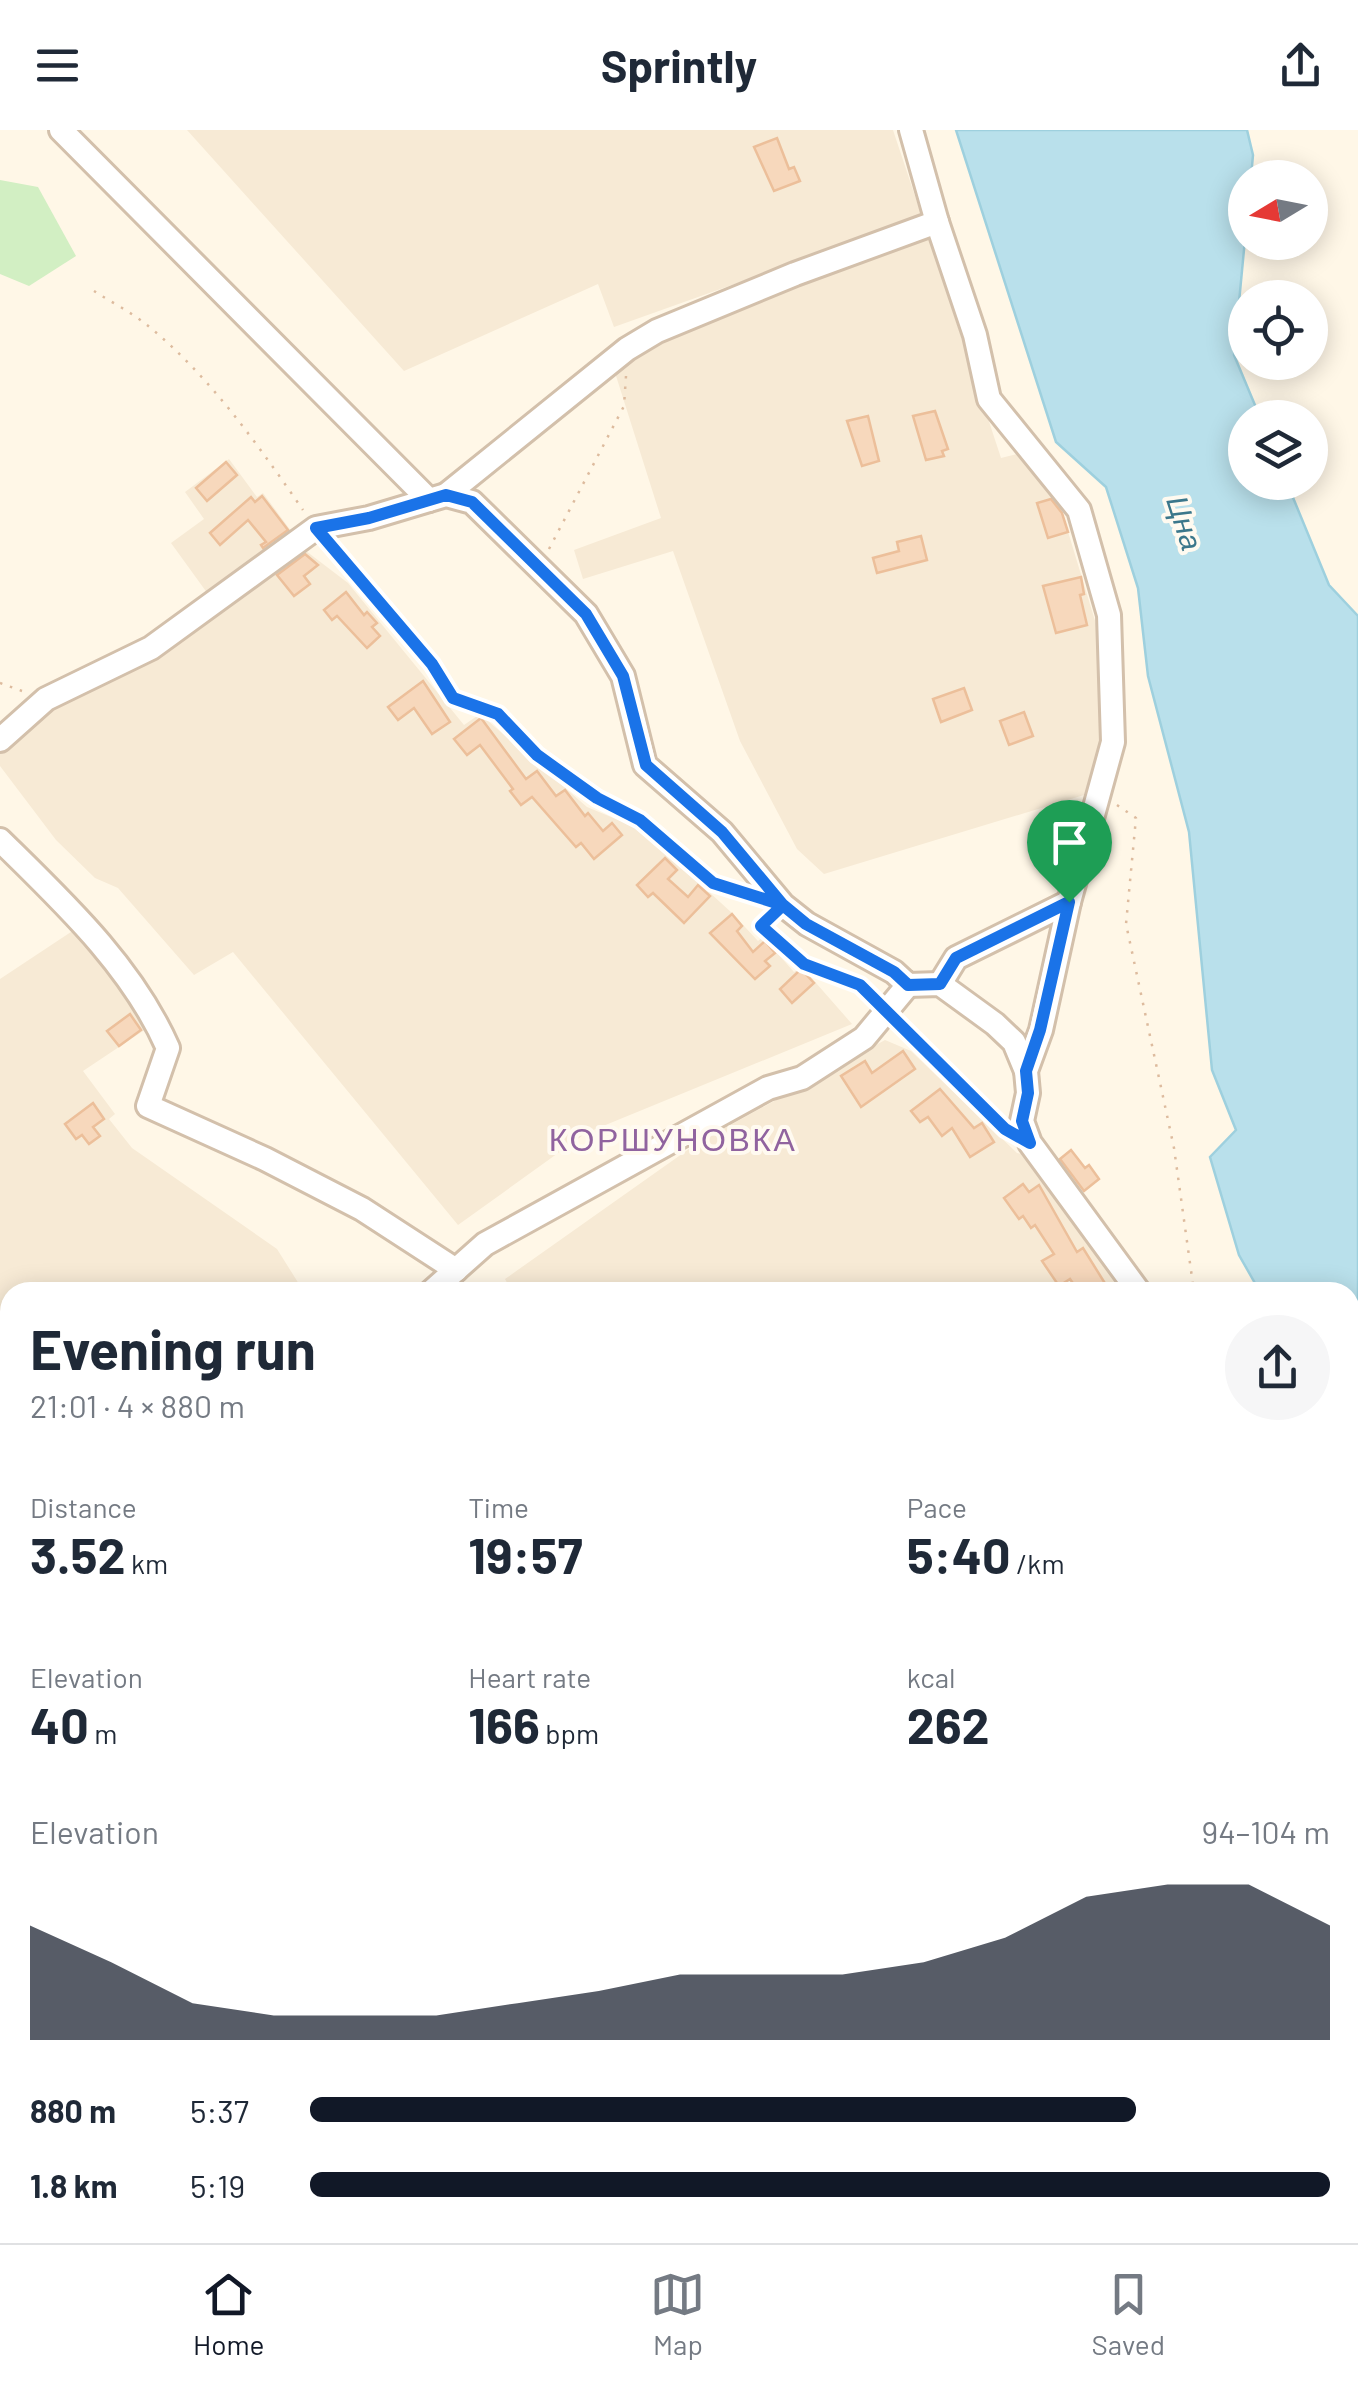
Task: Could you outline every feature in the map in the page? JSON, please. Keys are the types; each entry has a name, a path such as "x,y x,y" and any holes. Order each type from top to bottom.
{"street":[{"path":"61,130 438,498 472,502 586,614 623,676 646,765 722,832 783,905 806,924 894,972 908,985 940,984 1014,1042 1026,1071 1028,1093 1022,1121 1030,1143 1132,1282"},
{"path":"911,130 975,335 989,398 1079,510 1109,615 1114,742 1026,1071"},
{"path":"0,740 46,699 151,648 316,528 438,498 627,349 657,331 937,222"},
{"path":"0,840 80,918 152,1013 168,1048 148,1106 362,1209 456,1270"},
{"path":"940,984 956,958 1069,902"},
{"path":"442,1282 485,1244 578,1191 768,1088 802,1078 864,1038 908,985"}],"path":[{"path":"94,291 146,325 190,367 260,446 316,528 432,664 453,698 498,714 537,755 597,798 640,820 713,883 748,894"},
{"path":"539,568 624,406 627,349"},
{"path":"1099,793 1136,818 1126,924 1174,1148 1193,1282"},
{"path":"783,905 761,926 804,964 860,985 1005,1129 1030,1143"}],"shaded area":[{"path":"187,130 893,130 922,217 614,327 598,284 404,371"},
{"path":"928,236 1001,458 1017,454 1056,492 1099,634 1110,732 1084,795 824,874 797,849 740,741 673,551 583,579 574,550 661,518 611,360 651,330"},
{"path":"229,459 257,497 263,493 297,539 213,601 171,543 204,519 185,492"},
{"path":"306,551 348,583 464,725 480,714 587,807 640,829 758,941 763,937 794,972 802,967 852,1024 586,1133 458,1225 233,952 194,975 118,888 95,878 56,840 0,766 0,754 48,705 294,552"},
{"path":"80,926 146,1029 83,1071 115,1114 109,1119 132,1148 277,1249 298,1282 0,1282 0,979"},
{"path":"885,1040 911,1051 1017,1153 1030,1156 1123,1282 507,1282 505,1279 696,1144"}],"green space":[{"path":"0,180 38,187 76,256 29,286 0,274"}],"water":[{"name":"Цна","path":"956,130 1247,130 1253,160 1228,160 1228,260 1243,260 1241,280 1228,280 1228,380 1244,380 1253,400 1228,400 1228,500 1294,500 1329,585 1358,616 1358,1282 1254,1282 1239,1255 1210,1157 1236,1130 1212,1070 1189,832 1148,676 1138,588 1106,487 1056,442"}],"building":[{"path":"777,138 789,169 794,167 800,181 774,191 754,147"},
{"path":"935,411 948,449 942,451 944,456 926,460 913,416"},
{"path":"868,416 879,461 862,466 847,421"},
{"path":"226,462 237,475 207,501 196,488"},
{"path":"262,496 288,530 263,548 261,545 266,542 248,520 220,545 210,533 251,497 255,502"},
{"path":"1051,499 1062,513 1068,532 1048,538 1037,503"},
{"path":"921,536 927,560 877,573 873,558 899,551 897,542"},
{"path":"305,554 318,565 304,576 310,584 294,596 277,575"},
{"path":"1081,577 1084,594 1080,595 1087,625 1056,633 1043,586"},
{"path":"346,592 364,615 367,612 377,623 372,627 380,636 367,648 337,616 332,620 324,610"},
{"path":"423,681 450,722 432,734 414,708 398,720 388,707"},
{"path":"964,688 972,710 941,722 933,699"},
{"path":"1024,712 1033,736 1009,745 1000,721"},
{"path":"481,718 526,779 537,771 556,796 565,790 585,816 588,813 603,831 612,823 622,835 594,859 581,843 576,847 532,797 521,805 480,745 467,755 454,739"},
{"path":"665,858 677,870 668,879 688,897 698,885 710,896 684,923 653,893 648,897 637,885"},
{"path":"732,914 742,926 737,931 753,952 765,941 775,953 765,961 770,966 755,979 710,933"},
{"path":"801,969 814,983 792,1003 780,989"},
{"path":"130,1014 141,1030 119,1046 107,1031"},
{"path":"903,1051 915,1069 861,1107 841,1076 865,1061 872,1073"},
{"path":"940,1089 974,1128 982,1123 994,1142 970,1157 952,1128 942,1136 928,1117 920,1122 911,1111"},
{"path":"93,1103 104,1119 93,1127 100,1136 89,1144 82,1135 76,1139 65,1124"},
{"path":"1071,1150 1099,1179 1084,1191 1060,1159"},
{"path":"1023,1184 1029,1192 1039,1185 1077,1252 1083,1248 1104,1282 1056,1282 1042,1261 1054,1254 1035,1225 1031,1228 1023,1216 1019,1219 1004,1198"}],"district":[{"name":"КОРШУНОВКА","path":"673,1140"}],"route":[{"path":"1069,902 956,958 940,984 908,985 894,972 806,924 783,905 722,832 646,765 623,676 586,614 472,502 446,495 369,518 316,528 432,664 453,698 498,714 537,755 597,798 640,820 713,883 783,905 761,926 804,964 860,985 1005,1129 1030,1143 1022,1121 1028,1093 1026,1071 1040,1030 1069,902"}]}
